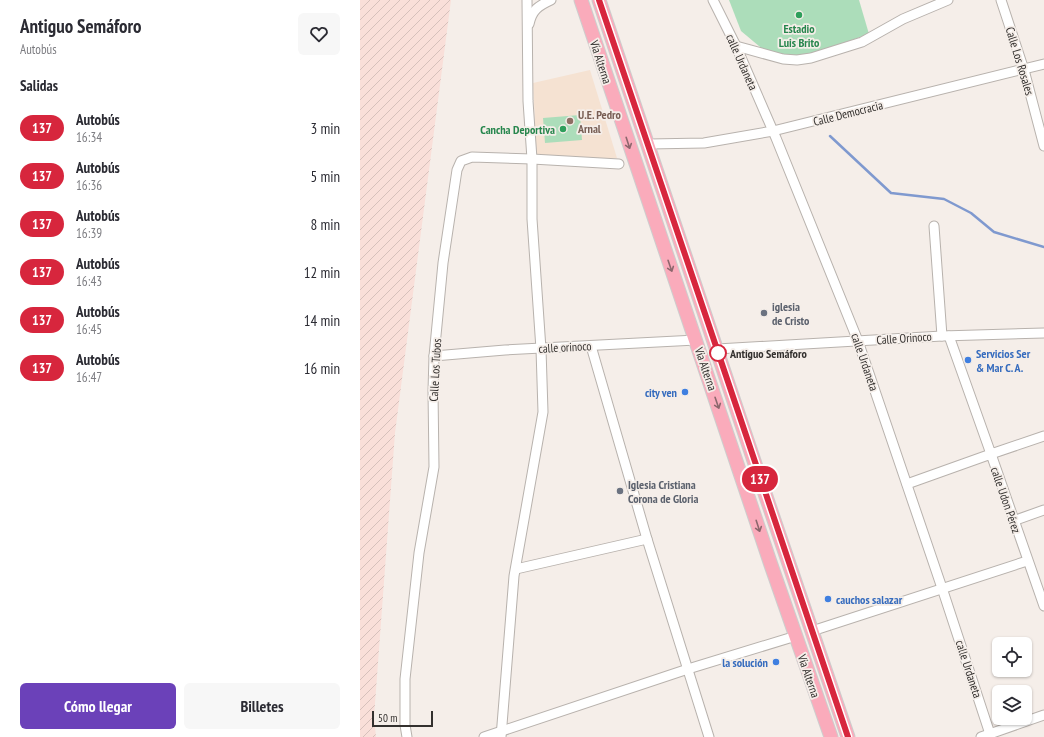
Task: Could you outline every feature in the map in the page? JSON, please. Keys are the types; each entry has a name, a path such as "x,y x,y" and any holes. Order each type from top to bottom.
{"highway":[{"name":"Vía Alterna","path":"581,0 635,163 831,737"},
{"name":"Vía Alterna","path":"599,0 649,144 848,737"}],"street":[{"path":"501,734 516,569 543,412 541,349 532,219 532,159 528,101 526,0"},
{"path":"527,35 531,14 539,5 551,0"},
{"name":"calle Urdaneta","path":"713,0 736,46 773,131 858,341 990,734"},
{"path":"736,46 783,59 797,60 811,58 862,42 903,19 948,0"},
{"name":"Calle Los Rosales","path":"1001,0 1024,70 1044,146"},
{"name":"Calle Democracia","path":"649,144 704,143 773,131 1044,64"},
{"name":"Calle Los Tubos","path":"407,737 405,725 405,678 419,553 434,467 432,391 434,356 443,263 456,170 461,161 472,158 532,159 619,164"},
{"path":"934,226 945,336 990,454 1044,436"},
{"name":"Calle Orinoco","path":"717,349 945,336 1044,333"},
{"name":"calle orinoco","path":"434,356 696,340"},
{"path":"591,346 709,737"},
{"name":"calle Udon Pérez","path":"907,484 990,454 1044,606"},
{"path":"1013,521 1044,510"},
{"path":"516,569 648,539"},
{"path":"812,631 1027,561"},
{"path":"484,737 501,734 688,670 796,636"},
{"path":"981,737 1044,715"}],"shaded area":[{"path":"360,0 451,0 395,433 374,717 376,737 360,737"},
{"name":"U.E. Pedro Arnal","path":"590,70 617,158 537,160 533,83"}],"green space":[{"name":"Estadio Luis Brito","path":"729,0 859,0 869,34 815,53 790,58 766,52 741,31"},
{"name":"Cancha Deportiva","path":"580,115 582,140 545,143 543,118"}],"waterway":[{"path":"830,136 891,193 944,199 971,213 994,232 1044,247"}],"bus line":[{"name":"137","path":"599,0 848,737"}],"place":[{"name":"Estadio Luis Brito","path":"799,15"},
{"name":"U.E. Pedro Arnal","path":"570,121"},
{"name":"Cancha Deportiva","path":"563,129"},
{"name":"iglesia de Cristo","path":"764,313"},
{"name":"Antiguo Semáforo","path":"718,353"},
{"name":"Servicios Ser & Mar C. A.","path":"968,360"},
{"name":"city ven","path":"685,392"},
{"name":"Iglesia Cristiana Corona de Gloria","path":"620,491"},
{"name":"cauchos salazar","path":"828,599"},
{"name":"la solución","path":"776,662"}]}
